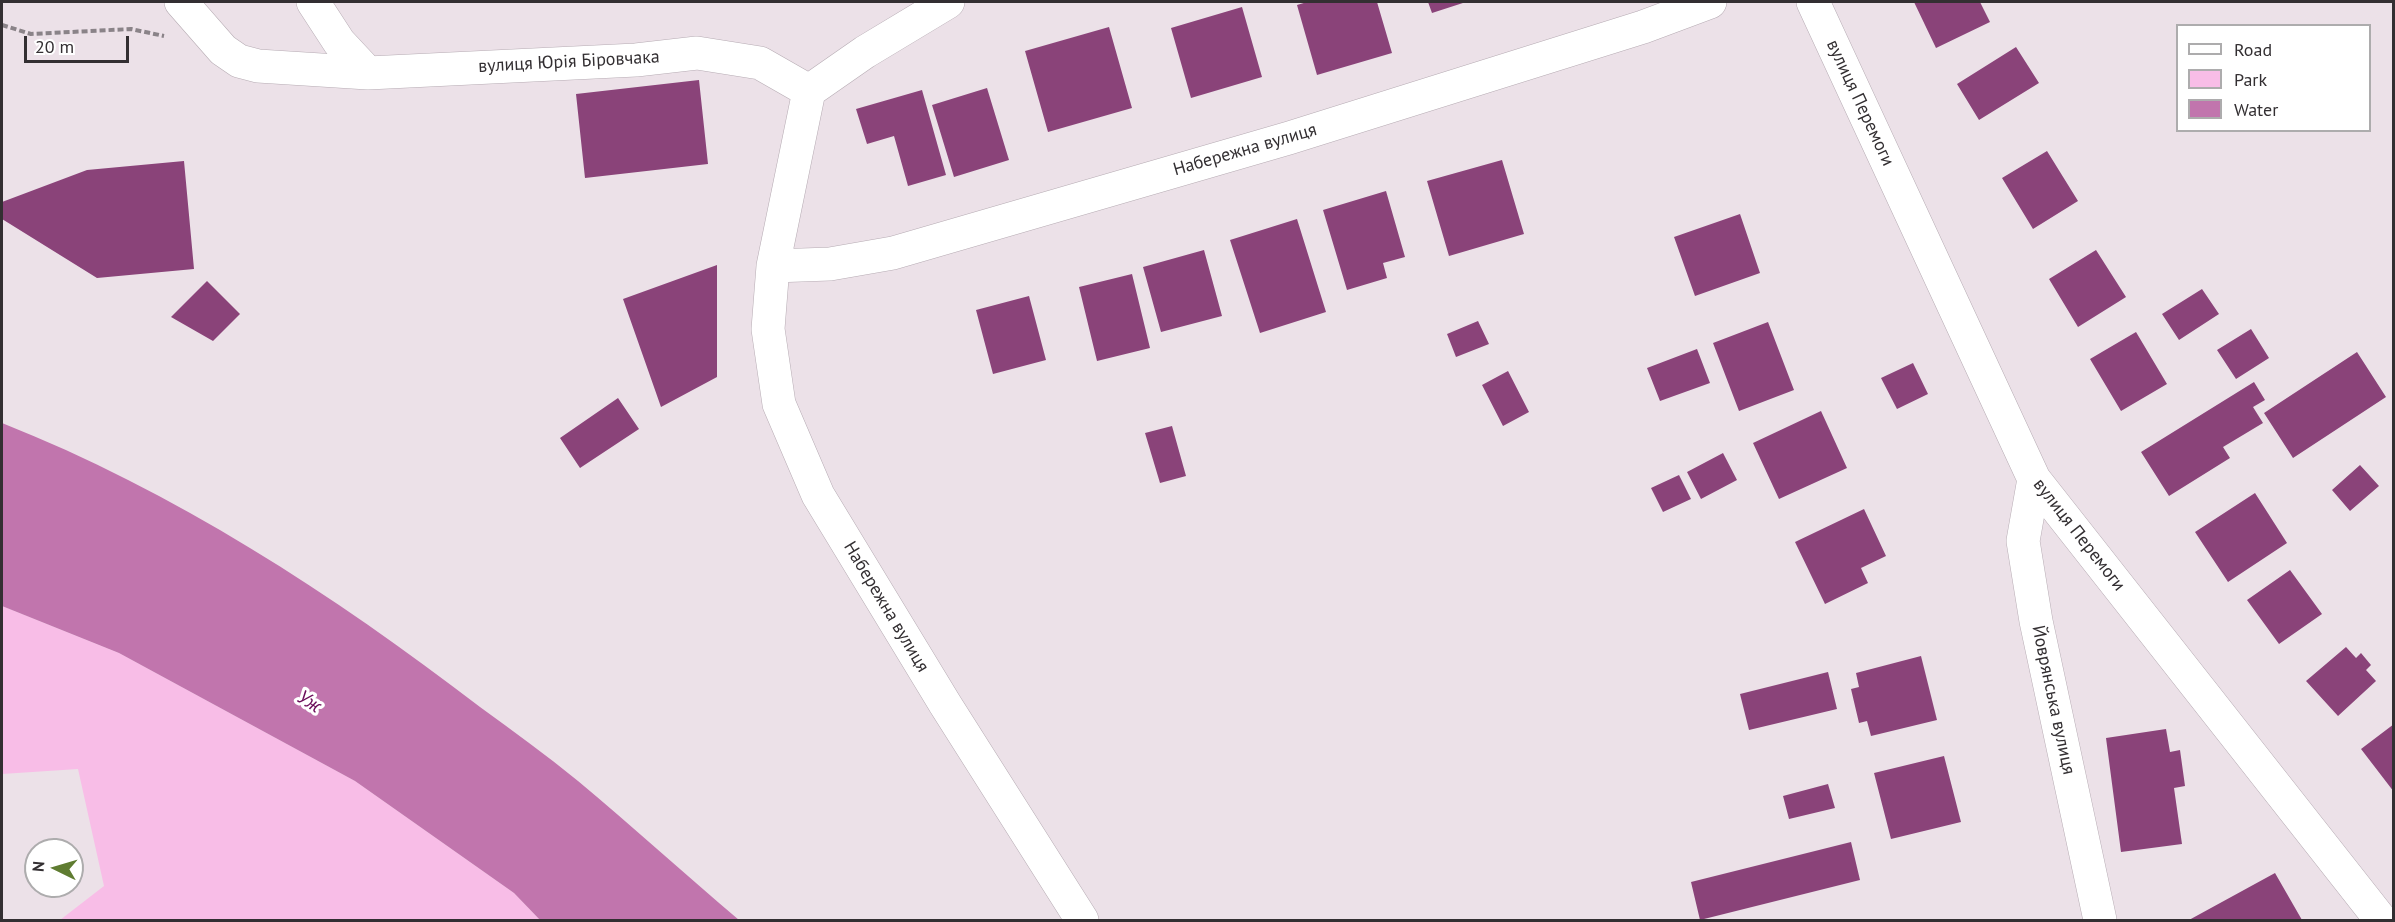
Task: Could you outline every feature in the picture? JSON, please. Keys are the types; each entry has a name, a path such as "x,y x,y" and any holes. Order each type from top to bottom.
{"street":[{"name":"вулиця Юрія Біровчака","path":"181,2 223,50 239,61 258,66 368,73 636,60 697,53 760,63 809,92"},
{"path":"313,2 339,42 368,73"},
{"path":"809,92 865,52 948,2"},
{"name":"Набережна вулиця","path":"773,266 830,264 893,253 1288,138 1643,27 1710,2"},
{"name":"вулиця Перемоги","path":"1813,2 2034,479 2381,920 2394,907"},
{"name":"Набережна вулиця","path":"809,92 773,266 768,329 779,404 818,495 945,704 1083,921"},
{"name":"Йоврянська вулиця","path":"2034,479 2023,541 2036,621 2100,921"}],"path":[{"path":"2,25 31,34 131,29 166,37"}],"green space":[{"path":"2,606 119,653 355,781 514,893 540,920 60,920 104,886 78,769 2,774"}],"water":[{"name":"Уж","path":"2,423 129,480 190,513 310,585 424,665 554,762 739,920 540,920 514,893 355,781 119,653 2,606"}],"building":[{"path":"1307,2 1377,2 1392,53 1317,75 1297,5"},
{"path":"1428,2 1466,2 1432,13"},
{"path":"1914,2 1980,2 1990,22 1936,48"},
{"path":"1242,7 1262,77 1191,98 1171,28"},
{"path":"1109,27 1132,108 1048,132 1025,51"},
{"path":"2016,47 2039,83 1979,120 1957,84"},
{"path":"699,80 708,164 585,178 576,94"},
{"path":"987,88 1009,160 954,177 932,105"},
{"path":"922,90 946,175 908,186 894,136 867,144 856,109"},
{"path":"2047,151 2078,201 2033,229 2002,178"},
{"path":"1502,160 1524,234 1449,256 1427,181"},
{"path":"184,161 194,269 97,278 2,219 2,202 87,170"},
{"path":"1386,191 1405,257 1383,263 1387,278 1347,290 1323,210"},
{"path":"1740,214 1760,273 1695,296 1674,237"},
{"path":"1297,219 1326,312 1260,333 1230,240"},
{"path":"1204,250 1222,316 1161,332 1143,267"},
{"path":"2096,250 2126,297 2078,327 2049,279"},
{"path":"717,265 717,377 661,407 623,299"},
{"path":"1132,274 1150,348 1097,361 1079,287"},
{"path":"207,281 240,314 213,341 171,317"},
{"path":"2202,289 2219,314 2179,340 2162,314"},
{"path":"1029,296 1046,360 993,374 976,310"},
{"path":"1478,321 1489,344 1456,357 1447,334"},
{"path":"1768,322 1794,390 1739,411 1713,343"},
{"path":"2251,329 2269,358 2236,379 2217,350"},
{"path":"2136,332 2167,384 2121,411 2090,359"},
{"path":"1697,349 1710,383 1660,401 1647,368"},
{"path":"2357,352 2386,397 2293,458 2264,413"},
{"path":"1913,363 1928,394 1897,409 1881,378"},
{"path":"1508,371 1529,412 1503,426 1482,385"},
{"path":"2254,382 2265,400 2253,407 2263,423 2223,447 2230,458 2169,496 2141,452"},
{"path":"618,398 639,429 580,468 560,438"},
{"path":"1821,411 1847,468 1779,499 1753,443"},
{"path":"1172,426 1186,476 1160,483 1145,433"},
{"path":"1723,453 1737,480 1701,499 1687,472"},
{"path":"2360,465 2379,486 2350,511 2332,490"},
{"path":"1679,475 1691,499 1663,512 1651,488"},
{"path":"2255,493 2287,543 2228,582 2195,532"},
{"path":"1864,509 1886,556 1861,568 1868,583 1825,604 1795,542"},
{"path":"2290,570 2322,614 2279,644 2247,600"},
{"path":"2346,647 2356,658 2361,653 2371,665 2366,670 2376,681 2338,716 2306,681"},
{"path":"1921,656 1937,720 1871,736 1867,721 1859,723 1851,689 1859,687 1856,673"},
{"path":"1828,672 1837,709 1749,730 1740,694"},
{"path":"2394,724 2394,792 2361,749"},
{"path":"2166,729 2170,752 2180,750 2185,786 2174,788 2182,844 2121,852 2106,738"},
{"path":"1944,756 1961,822 1891,839 1874,773"},
{"path":"1828,784 1835,808 1789,819 1783,796"},
{"path":"1851,842 1860,880 1700,920 1691,882"},
{"path":"2275,873 2302,920 2189,920"}]}
